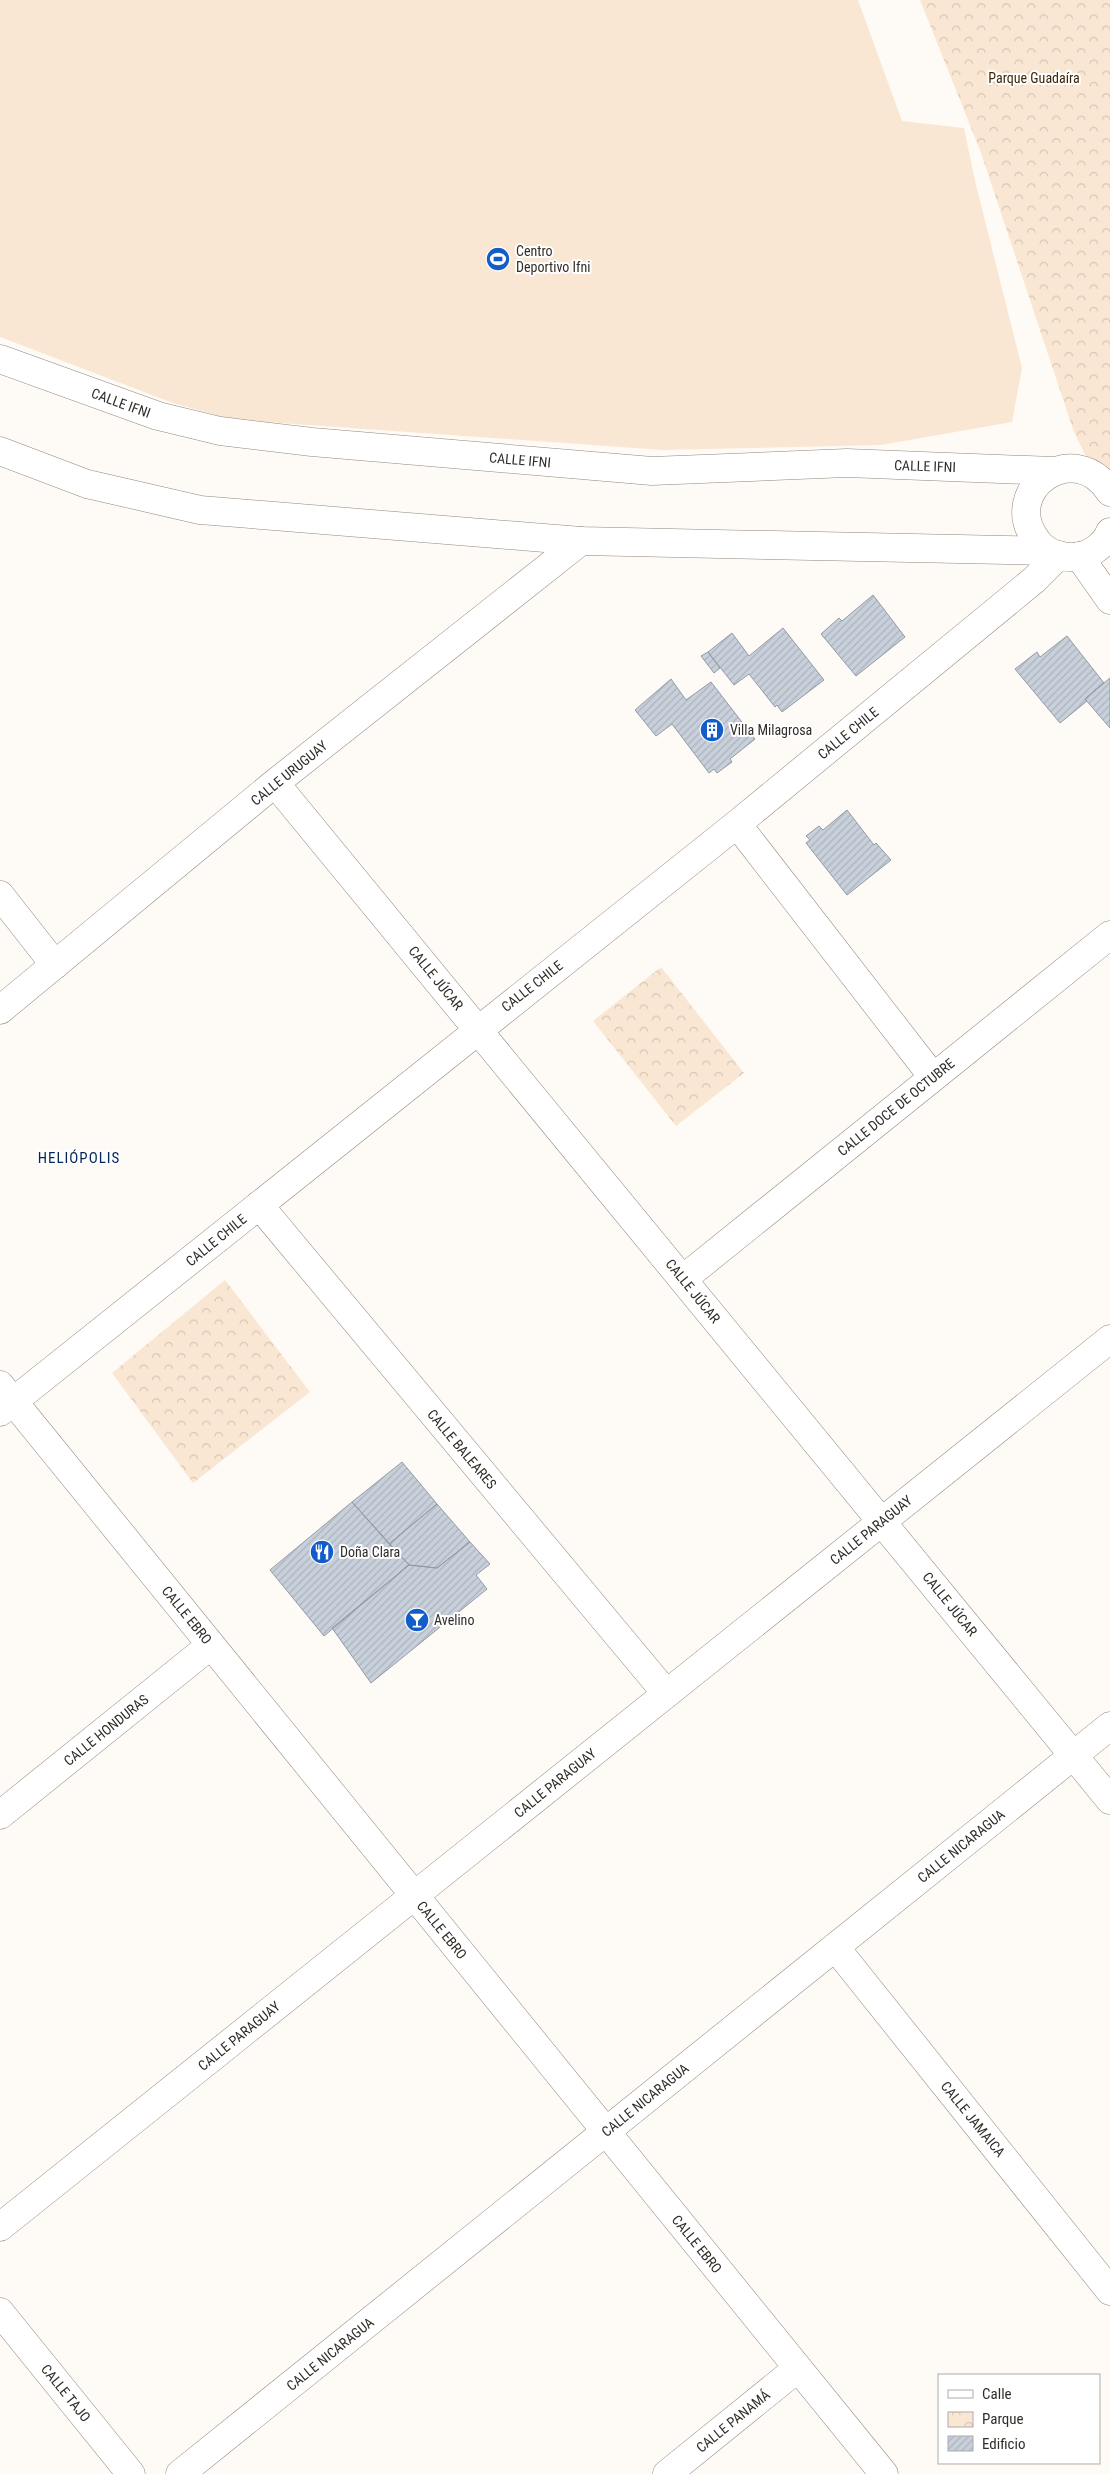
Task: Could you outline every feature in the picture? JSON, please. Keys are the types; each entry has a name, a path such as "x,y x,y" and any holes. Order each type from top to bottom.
{"street":[{"name":"CALLE IFNI","path":"0,359 158,416 220,431 312,442 652,471 846,463 1053,471 1067,468 1082,469 1095,475 1108,487"},
{"path":"0,451 87,484 200,510 581,541 1084,548"},
{"path":"1053,471 1044,477 1030,494 1026,515 1033,536 1084,548"},
{"name":"CALLE URUGUAY","path":"0,1010 276,783 581,541"},
{"path":"1084,548 1110,600"},
{"name":"CALLE CHILE","path":"4,1400 259,1205 737,824 1034,580 1084,548"},
{"name":"CALLE JÚCAR","path":"276,783 1110,1800"},
{"path":"737,824 933,1077"},
{"path":"0,895 55,965"},
{"name":"CALLE DOCE DE OCTUBRE","path":"683,1279 1110,935"},
{"name":"CALLE BALEARES","path":"259,1205 666,1693"},
{"name":"CALLE PARAGUAY","path":"0,2227 1110,1339"},
{"name":"CALLE EBRO","path":"4,1400 211,1645 884,2474"},
{"name":"CALLE HONDURAS","path":"0,1815 211,1645"},
{"name":"CALLE NICARAGUA","path":"180,2474 1110,1726"},
{"name":"CALLE JAMAICA","path":"835,1947 1110,2291"},
{"name":"CALLE TAJO","path":"0,2312 131,2474"},
{"name":"CALLE PANAMÁ","path":"667,2474 798,2368"}],"green space":[{"name":"Centro Deportivo Ifni","path":"0,0 858,0 902,121 964,128 975,181 1022,368 1012,422 881,445 663,450 266,422 223,417 173,403 0,337"},
{"name":"Parque Guadaíra","path":"920,0 1110,0 1110,506 1074,432 980,150"},
{"path":"661,967 744,1073 676,1126 593,1021"},
{"path":"225,1280 310,1392 193,1483 112,1373"}],"building":[{"path":"873,595 905,637 856,676 821,634 839,618 842,621"},
{"path":"783,628 824,680 782,712 777,705 775,707 749,674 734,685 708,652 732,633 749,656"},
{"path":"1067,636 1104,683 1085,699 1087,701 1060,723 1015,669 1037,652 1040,657"},
{"path":"708,652 720,668 714,673 701,656"},
{"path":"1110,678 1110,728 1085,699"},
{"name":"Villa Milagrosa","path":"671,679 686,700 711,682 755,739 730,759 732,762 717,773 714,769 709,773 672,724 656,736 635,710"},
{"path":"847,810 874,845 876,843 891,860 847,895 806,843 810,840 806,836 819,826 823,830"},
{"path":"402,1462 437,1504 389,1544 352,1502"},
{"path":"352,1502 409,1565 324,1636 270,1570"},
{"path":"437,1504 470,1542 437,1568 409,1565 389,1544"},
{"path":"470,1542 490,1564 476,1575 487,1589 371,1683 332,1628 409,1565 437,1568"}],"place":[{"name":"Centro Deportivo Ifni","path":"498,259"},
{"name":"Villa Milagrosa","path":"712,730"},
{"name":"Doña Clara","path":"322,1552"},
{"name":"Avelino","path":"417,1620"}],"district":[{"name":"HELIÓPOLIS","path":"79,1158"}]}
